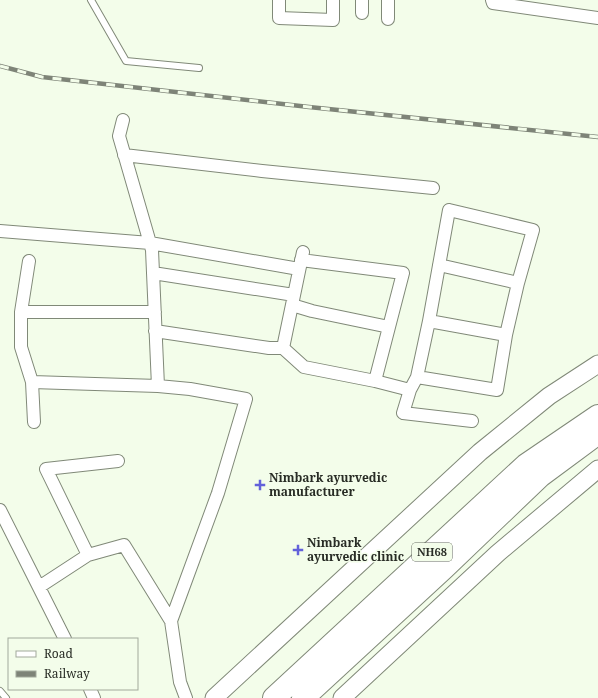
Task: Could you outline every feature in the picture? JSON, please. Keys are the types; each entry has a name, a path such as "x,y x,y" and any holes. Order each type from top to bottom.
{"highway":[{"name":"NH68","path":"274,698 526,465 598,416"},
{"name":"NH68","path":"303,698 444,568 540,476 598,434"}],"street":[{"path":"279,0 279,18 333,20 333,0"},
{"path":"362,0 362,13"},
{"path":"388,0 388,19"},
{"path":"492,0 493,3 598,18"},
{"path":"556,0 556,12"},
{"path":"123,120 119,136 152,250 158,386"},
{"path":"124,155 262,171 433,188"},
{"path":"417,377 497,390 506,335 518,283 533,230 449,210 429,321 417,377 410,390 403,413 472,421"},
{"path":"0,231 150,243 403,273 375,381"},
{"path":"283,348 301,260"},
{"path":"29,261 21,312 21,347 32,382 34,422"},
{"path":"439,265 518,283"},
{"path":"153,272 293,300 312,311 389,327"},
{"path":"21,312 154,312"},
{"path":"429,321 506,335"},
{"path":"155,331 269,348 283,348 304,367 375,381 410,390"},
{"path":"214,698 480,452 549,396 598,364"},
{"path":"32,382 158,386 190,389 246,399 218,493 171,621"},
{"path":"88,555 46,469 118,461"},
{"path":"342,698 498,553 598,469"},
{"path":"0,510 64,638"},
{"path":"39,587 88,555 124,545 171,621 180,682 186,698"}],"lane":[{"path":"91,0 126,61 199,68"},
{"path":"0,691 6,698"}],"railway":[{"path":"0,66 42,77 598,137"}],"place":[{"name":"Nimbark ayurvedic manufacturer","path":"260,485"},
{"name":"Nimbark ayurvedic clinic","path":"298,550"}]}
